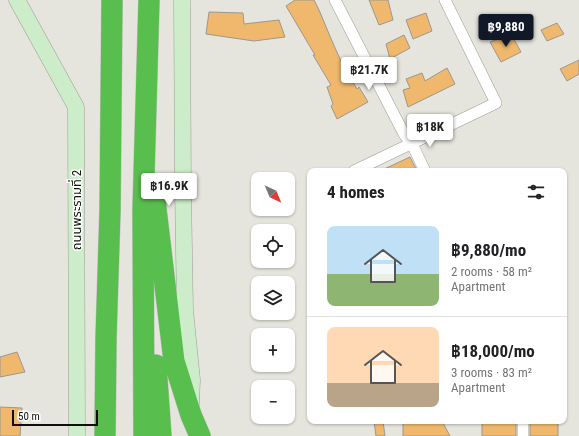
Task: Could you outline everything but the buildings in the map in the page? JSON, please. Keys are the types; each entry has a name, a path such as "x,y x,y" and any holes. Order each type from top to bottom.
{"highway":[{"path":"100,0 111,78"},
{"path":"105,436 110,211 112,0"},
{"path":"144,436 143,210 149,0"},
{"path":"146,118 174,361 191,415 200,436"},
{"path":"110,211 143,210"},
{"path":"143,210 161,436"},
{"path":"93,436 106,338"}],"main road":[{"name":"ถนนพระรามที่ 2","path":"17,0 76,107 77,436"},
{"path":"182,0 185,303 192,380 191,415"}],"street":[{"path":"335,0 404,134 412,144 424,168"},
{"path":"360,168 496,103 445,0"},
{"path":"523,424 523,436"}]}
